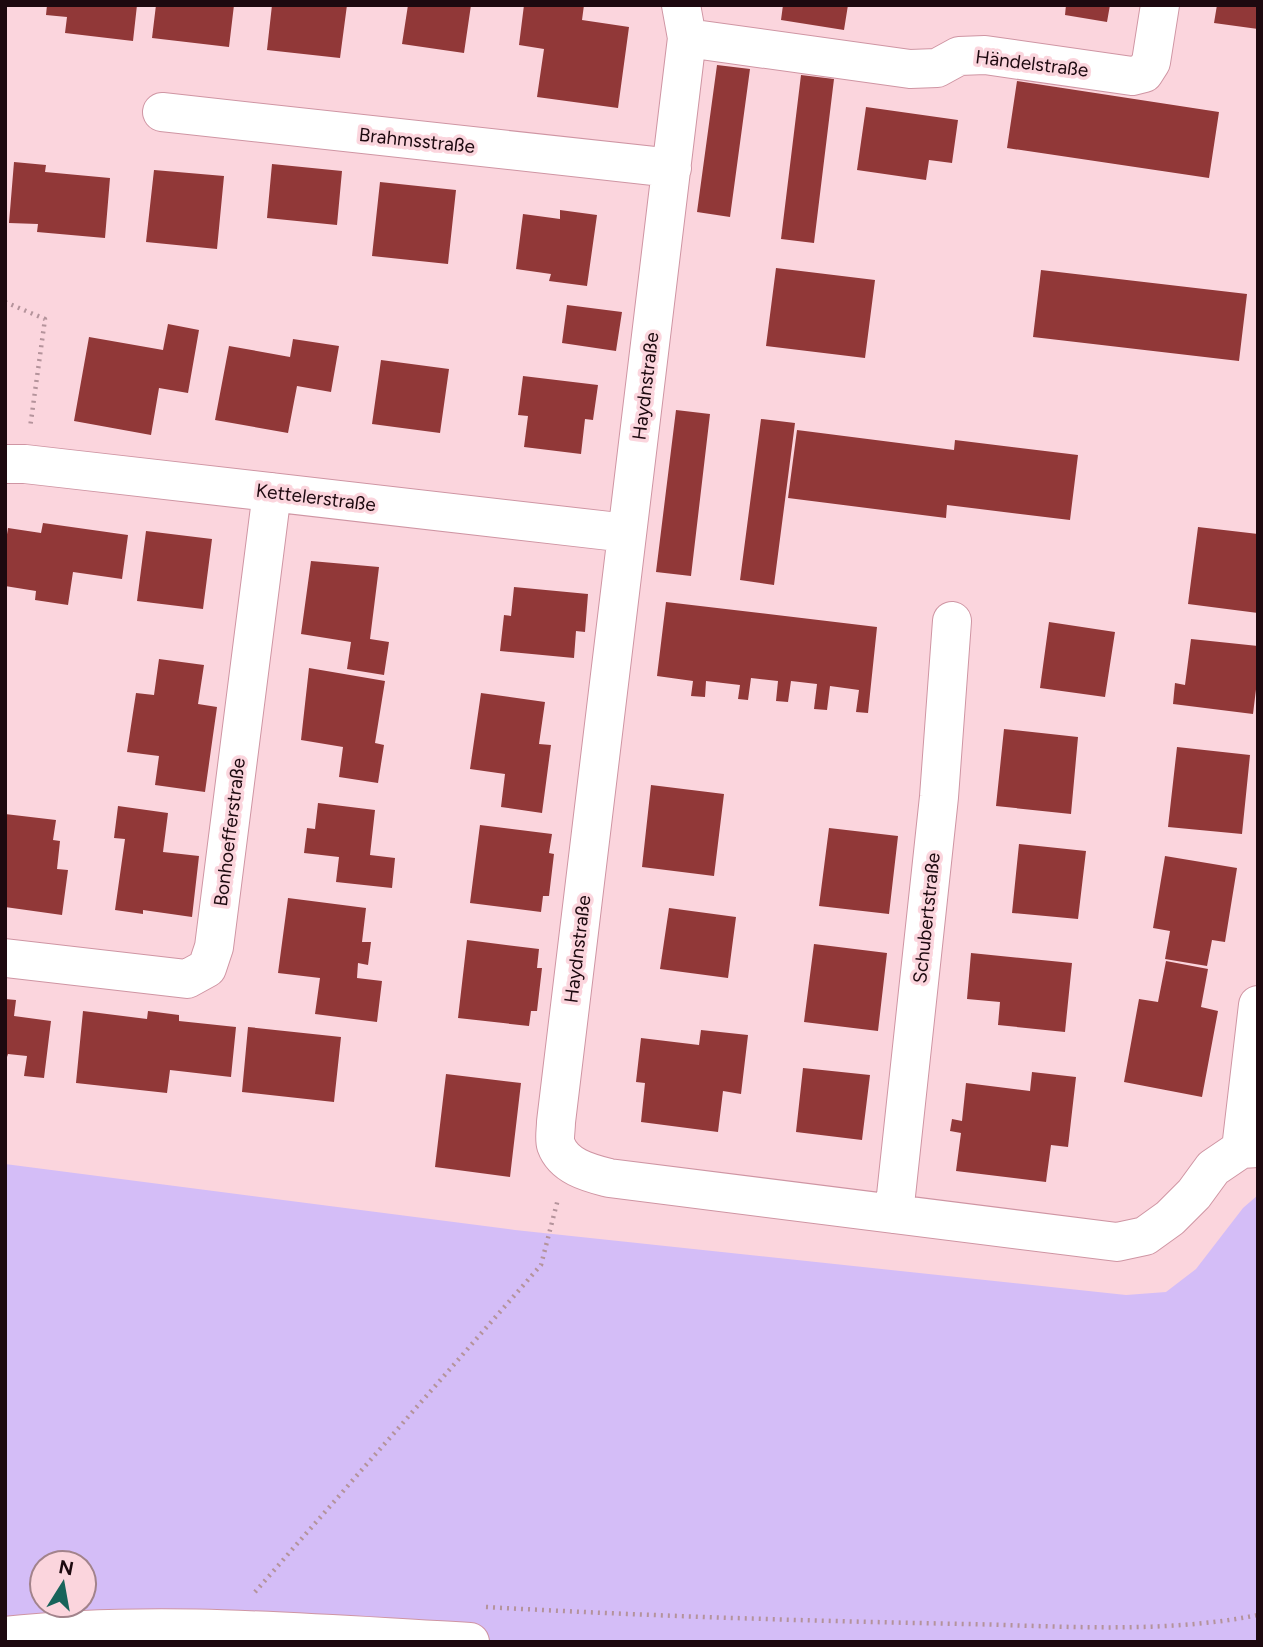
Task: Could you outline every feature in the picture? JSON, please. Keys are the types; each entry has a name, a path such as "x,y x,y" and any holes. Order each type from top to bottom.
{"street":[{"name":"Händelstraße","path":"684,22 910,69 937,68 959,56 985,55 1132,76 1144,73 1151,62 1160,5"},
{"name":"Haydnstraße","path":"568,1161 556,1145 556,1122 672,167 684,22"},
{"name":"Brahmsstraße","path":"162,112 672,167"},
{"name":"Kettelerstraße","path":"15,464 627,533"},
{"name":"Bonhoefferstraße","path":"5,958 187,979 207,968 214,947 272,492"},
{"name":"Schubertstraße","path":"894,1214 939,797 953,621"},
{"path":"568,1161 584,1172 609,1178 1117,1242 1145,1236 1170,1218 1194,1194 1213,1168 1249,1148 1258,1005"},
{"path":"5,1636 58,1630 472,1624"}],"path":[{"path":"5,302 45,318 15,464"},
{"path":"267,1595 253,1594 541,1265 568,1161"},
{"path":"472,1624 627,1615 1168,1627 1258,1615"}],"shaded area":[{"path":"5,1164 515,1230 1126,1295 1166,1292 1196,1269 1243,1208 1258,1195 1258,1642 5,1642"}],"building":[{"path":"47,5 137,5 133,41 65,33 67,17 46,15"},
{"path":"156,5 234,5 229,47 152,38"},
{"path":"272,5 347,5 340,58 267,50"},
{"path":"408,5 471,5 464,53 402,44"},
{"path":"524,5 584,5 582,20 629,27 618,108 537,97 544,49 519,45"},
{"path":"783,5 848,5 844,30 781,20"},
{"path":"1066,5 1110,5 1107,22 1065,15"},
{"path":"1217,5 1258,5 1258,29 1214,23"},
{"path":"717,65 750,69 730,217 697,212"},
{"path":"801,75 834,79 814,243 781,239"},
{"path":"1017,81 1219,112 1209,178 1007,148"},
{"path":"866,107 958,120 952,163 929,160 926,180 857,170"},
{"path":"14,162 46,165 45,172 110,178 105,238 37,232 38,224 9,223"},
{"path":"272,164 342,171 337,225 267,218"},
{"path":"154,170 224,176 217,249 146,242"},
{"path":"380,182 456,190 448,264 372,256"},
{"path":"560,210 597,215 587,286 549,281 551,274 516,269 523,214 560,219"},
{"path":"776,268 875,280 865,358 766,346"},
{"path":"1041,270 1247,294 1239,361 1033,337"},
{"path":"567,305 622,312 616,351 562,343"},
{"path":"168,324 199,330 188,393 159,388 151,435 74,421 89,337 163,350"},
{"path":"293,339 339,346 331,392 297,386 288,433 215,420 229,346 290,357"},
{"path":"381,360 449,369 440,433 372,424"},
{"path":"523,376 598,385 593,420 585,419 581,454 524,447 528,416 518,415"},
{"path":"676,410 710,414 691,576 656,572"},
{"path":"761,419 795,423 774,585 740,580"},
{"path":"797,430 954,450 955,440 1078,455 1070,520 947,505 946,518 788,498"},
{"path":"43,523 128,535 122,579 73,572 68,605 35,600 36,591 5,586 8,528 41,533"},
{"path":"1198,527 1258,534 1258,613 1188,604"},
{"path":"146,531 212,539 203,609 137,601"},
{"path":"311,561 379,567 370,639 389,642 384,675 347,669 351,642 301,634"},
{"path":"514,587 588,594 585,632 576,631 574,658 500,651 504,615 511,616"},
{"path":"666,602 877,627 868,713 856,712 859,690 830,686 827,710 814,709 817,684 791,681 788,702 776,701 778,681 751,678 748,700 738,699 740,685 706,681 705,697 691,696 693,681 657,676"},
{"path":"1049,622 1115,632 1105,697 1040,688"},
{"path":"1191,639 1258,646 1253,714 1173,704 1175,683 1185,685"},
{"path":"159,659 204,665 198,704 217,707 205,792 155,785 159,756 127,752 136,693 154,695"},
{"path":"309,668 385,681 375,743 384,745 378,783 339,777 343,747 301,740"},
{"path":"481,693 545,702 539,744 551,745 542,813 501,807 505,774 470,769"},
{"path":"1004,729 1078,737 1071,814 996,806"},
{"path":"1177,747 1250,755 1242,834 1168,827"},
{"path":"651,785 724,794 714,876 642,867"},
{"path":"318,803 375,810 370,855 395,858 392,888 336,882 339,857 304,853 307,828 315,829"},
{"path":"118,806 168,813 163,852 199,856 192,917 143,910 143,914 115,910 125,839 114,838"},
{"path":"5,814 56,820 53,840 60,841 57,869 68,870 62,915 5,907"},
{"path":"480,825 552,834 549,853 554,854 549,896 543,896 541,912 470,903"},
{"path":"829,828 898,836 889,914 819,906"},
{"path":"1019,844 1086,851 1078,919 1012,913"},
{"path":"1165,856 1237,868 1225,942 1212,940 1207,966 1165,959 1170,931 1153,928"},
{"path":"288,898 366,908 362,942 371,942 368,965 358,963 357,978 382,981 377,1022 315,1014 320,978 278,973"},
{"path":"669,908 736,917 728,978 660,969"},
{"path":"467,940 539,949 537,968 542,968 537,1011 531,1011 529,1026 458,1018"},
{"path":"814,944 887,953 878,1031 804,1022"},
{"path":"971,953 1072,963 1065,1032 998,1025 1000,1002 967,999"},
{"path":"1166,961 1208,969 1201,1007 1218,1011 1202,1097 1124,1082 1139,999 1158,1002"},
{"path":"5,999 16,1000 14,1016 51,1021 44,1078 24,1076 27,1056 8,1054 5,1063"},
{"path":"83,1011 147,1019 148,1011 179,1015 179,1021 236,1027 231,1077 170,1070 167,1093 76,1083"},
{"path":"248,1027 341,1037 334,1102 242,1092"},
{"path":"701,1030 748,1035 741,1094 723,1091 718,1132 641,1122 645,1083 636,1082 641,1038 699,1045"},
{"path":"803,1068 870,1075 862,1140 796,1132"},
{"path":"1032,1072 1076,1077 1068,1147 1051,1145 1046,1182 956,1171 961,1133 950,1131 952,1119 962,1121 966,1083 1030,1091"},
{"path":"446,1074 521,1083 510,1177 435,1167"}]}
